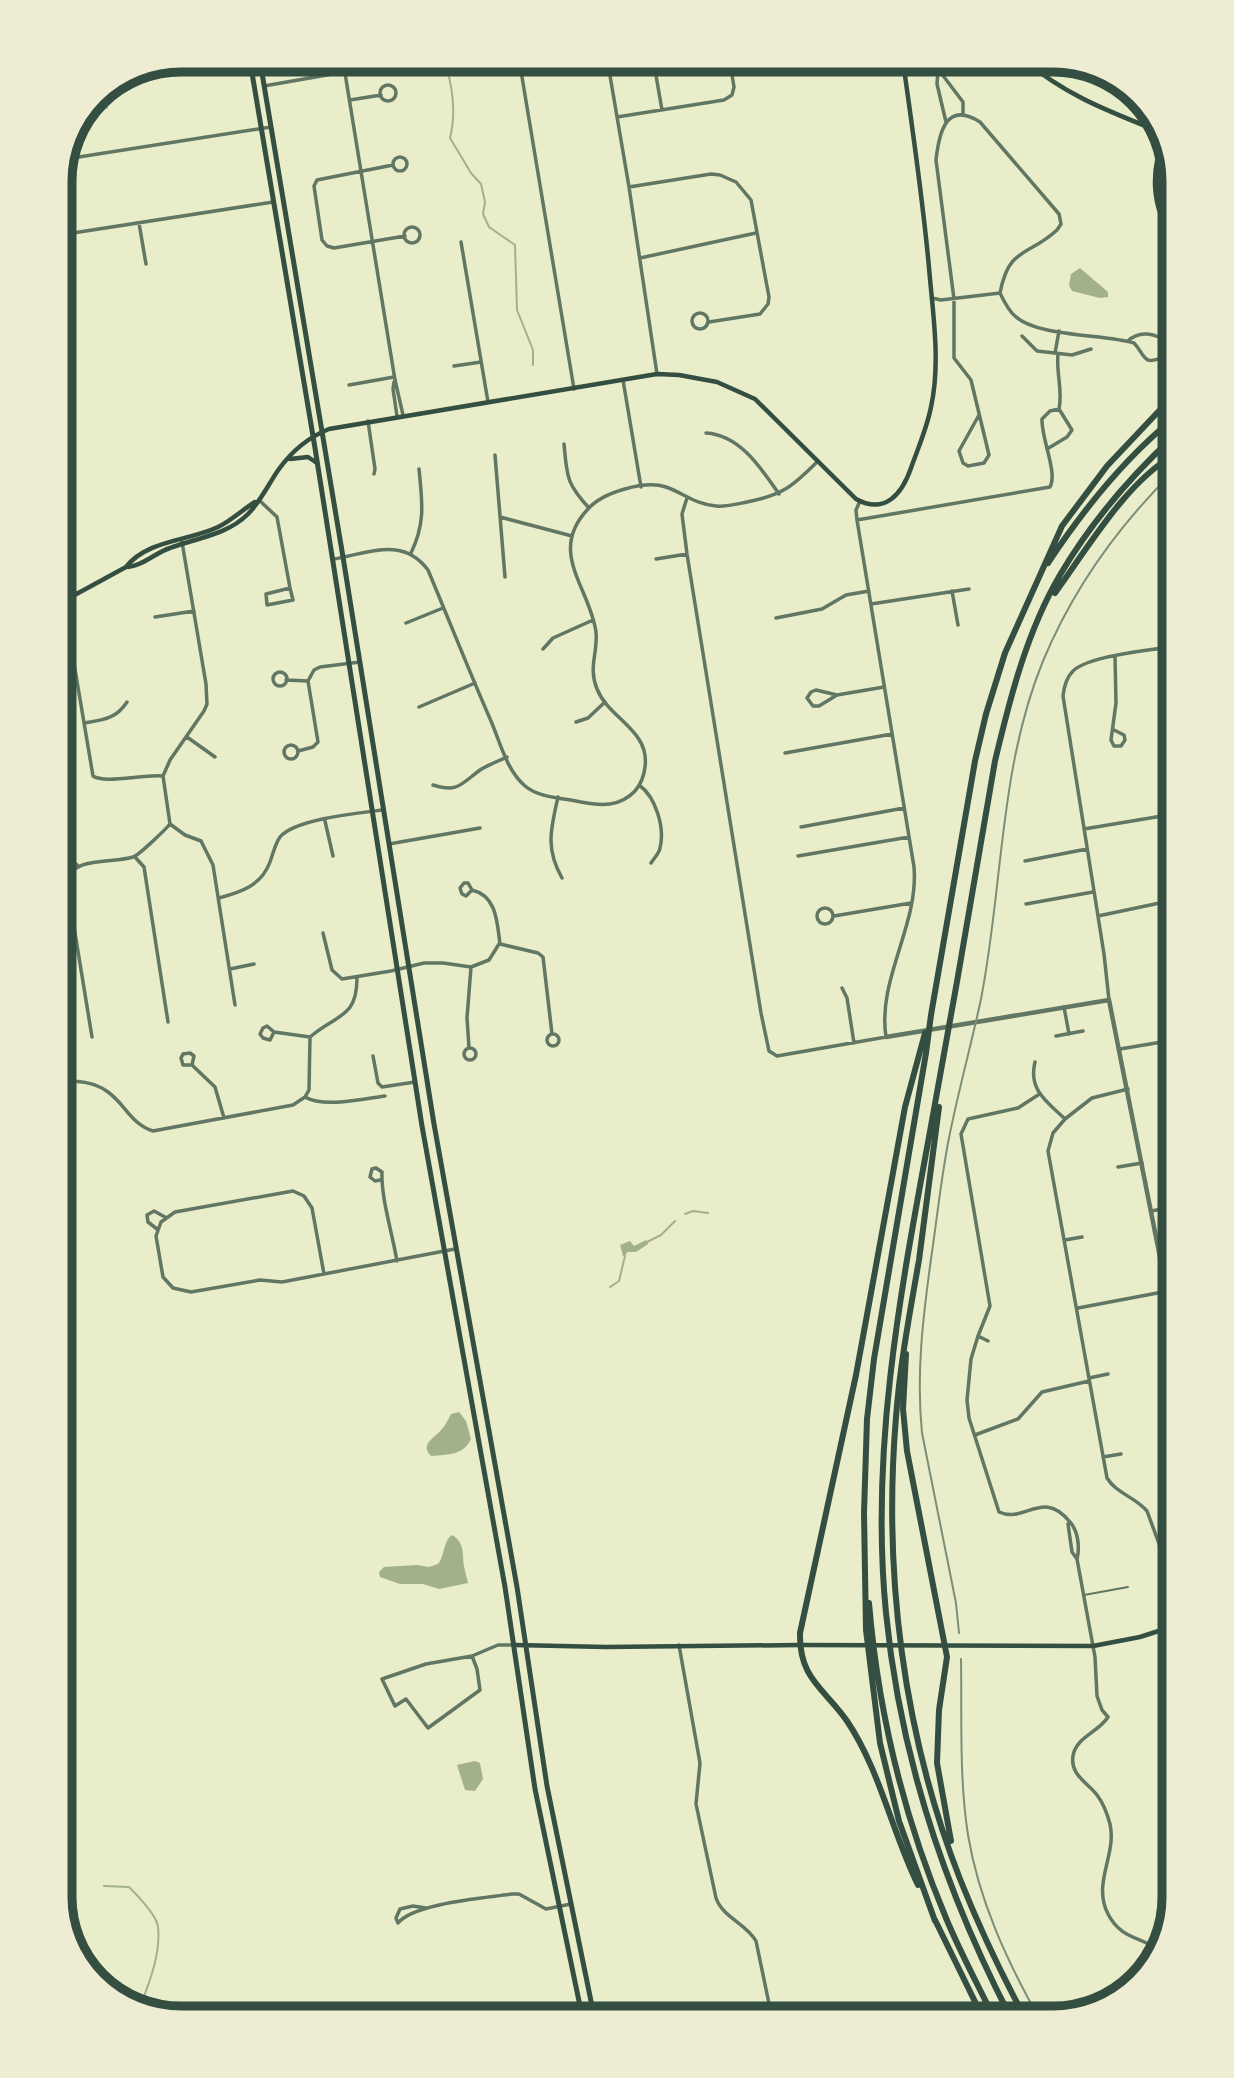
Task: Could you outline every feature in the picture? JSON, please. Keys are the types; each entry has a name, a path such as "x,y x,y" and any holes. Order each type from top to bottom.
{"highway":[{"path":"1159,155 1156,189 1162,215"},
{"path":"935,1921 899,1821 880,1743 866,1630 864,1470 874,1359 975,761 986,714 1005,653 1062,526 1107,466 1162,407"},
{"path":"1037,580 1087,508 1127,463 1162,429"},
{"path":"1005,2006 962,1917 924,1814 897,1691 883,1570 882,1469 891,1362 995,761 1009,705 1025,655 1059,577 1100,517 1162,448"},
{"path":"1045,606 1118,508 1145,476 1162,464"},
{"path":"931,1015 905,1107 856,1375 800,1633 800,1645 807,1672 845,1719 864,1752 900,1846 977,2006"},
{"path":"947,1040 900,1366 892,1490 896,1610 907,1688 936,1807 959,1877 986,1941 1019,2006"},
{"path":"909,1317 903,1394 904,1429 912,1483 947,1657 939,1710 937,1763 959,1877"},
{"path":"866,1556 880,1693 909,1815 946,1920 988,2006"}],"main road":[{"path":"252,72 313,437 415,1082 515,1645 535,1788 580,2006"},
{"path":"262,72 408,965 526,1647 547,1786 592,2006"},
{"path":"72,596 125,567 133,567 182,541 219,533 236,524 249,513 286,461 301,445 337,426 657,374 717,382 755,399 860,501 878,504 898,494 904,485 930,414 935,345 925,220 905,72"},
{"path":"1041,72 1083,101 1148,127"},
{"path":"286,461 302,456 317,463"},
{"path":"515,1645 1093,1646 1162,1630"}],"street":[{"path":"264,86 330,72"},
{"path":"345,72 395,379 393,389 400,416"},
{"path":"521,72 574,389"},
{"path":"609,72 657,374"},
{"path":"655,72 662,110"},
{"path":"617,117 724,100 732,96 734,87 732,72"},
{"path":"938,72 937,84 946,122"},
{"path":"940,72 963,102 964,115"},
{"path":"388,86 396,91 390,101 383,99 381,94 382,89 388,86"},
{"path":"350,100 381,94"},
{"path":"979,415 959,451 963,463 968,466 984,463 989,455 971,380 954,358 954,299 936,160 938,136 946,122 955,116 970,115 980,122 1057,208 1059,214 1061,224 1057,230 1012,260 1003,276 999,293 1006,306 1023,322 1039,328 1128,341 1134,343 1143,358 1149,360 1162,357"},
{"path":"74,158 271,127"},
{"path":"400,156 408,162 406,169 402,171 397,171 393,165 395,158 400,156"},
{"path":"393,165 317,180 314,187 323,240 327,246 334,248 404,236"},
{"path":"629,187 711,174 727,177 743,188 751,200 769,297 764,310 753,315 709,322"},
{"path":"72,233 273,202"},
{"path":"139,223 146,264"},
{"path":"412,227 417,229 420,236 414,242 404,236 407,229 412,227"},
{"path":"640,258 756,233"},
{"path":"461,242 488,402"},
{"path":"932,298 954,299 999,293"},
{"path":"698,313 706,315 709,322 706,328 701,330 695,328 692,323 698,313"},
{"path":"1046,449 1070,435 1071,426 1059,409 1061,400 1056,371 1059,331"},
{"path":"1128,341 1140,333 1162,338"},
{"path":"1023,336 1037,351 1072,355 1091,349"},
{"path":"454,366 481,362"},
{"path":"349,385 395,379"},
{"path":"623,380 641,487"},
{"path":"857,520 1050,487 1054,479 1042,419 1050,411 1059,409"},
{"path":"368,421 374,474"},
{"path":"706,433 720,434 730,439 757,464 779,494"},
{"path":"564,444 568,480 572,489 589,508"},
{"path":"495,455 505,577"},
{"path":"332,559 391,549 411,552 428,570 512,769 525,786 590,804 611,804 625,799 639,785 646,762 642,742 605,702 597,689 592,665 596,643 593,620 572,564 572,536 579,520 604,496 641,487 662,486 687,498 716,506 779,494 818,461"},
{"path":"411,552 421,531 423,519 419,469"},
{"path":"687,498 682,514 687,554 769,1051 776,1056 1109,1000"},
{"path":"259,500 277,517 293,600 267,605 266,594 290,588"},
{"path":"860,501 856,510 857,520 915,877 887,996 884,1025 886,1037"},
{"path":"500,517 572,536"},
{"path":"182,541 207,704 170,760 163,776 170,824 185,835 201,841 213,865 235,1005"},
{"path":"656,559 687,554"},
{"path":"871,604 969,589"},
{"path":"776,618 822,609 846,595 869,591"},
{"path":"952,591 958,625"},
{"path":"406,623 443,607"},
{"path":"155,617 194,611"},
{"path":"543,649 553,638 593,620"},
{"path":"1162,648 1082,664 1068,678 1063,696 1109,1000 1162,1261"},
{"path":"72,654 90,772 96,779 105,780 147,774 163,776"},
{"path":"1114,730 1124,735 1125,740 1121,746 1117,747 1111,743 1114,730 1115,656"},
{"path":"298,751 317,745 308,681 314,670 360,662"},
{"path":"286,680 308,681"},
{"path":"419,707 475,683"},
{"path":"837,695 816,690 807,698 811,705 816,707 837,695 884,687"},
{"path":"83,723 109,719 121,711 127,702"},
{"path":"576,722 588,718 605,702"},
{"path":"785,753 892,734"},
{"path":"187,737 215,757"},
{"path":"288,746 294,746 298,751 298,755 293,759 284,755 288,746"},
{"path":"433,785 447,789 456,788 481,769 507,757"},
{"path":"639,785 648,792 659,821 660,851 651,863"},
{"path":"558,797 550,835 554,864 562,878"},
{"path":"802,827 904,808"},
{"path":"219,898 255,885 268,867 280,837 303,823 383,810"},
{"path":"1084,829 1162,816"},
{"path":"325,820 333,856"},
{"path":"72,869 135,857 170,824"},
{"path":"388,844 480,828"},
{"path":"798,856 909,837"},
{"path":"1025,861 1087,849"},
{"path":"135,857 144,867 168,1022"},
{"path":"72,860 78,866"},
{"path":"323,933 332,970 342,979 398,970 408,965 443,963 471,967 489,960 500,944 489,899 484,893 472,890"},
{"path":"1026,904 1093,892"},
{"path":"834,916 911,903"},
{"path":"1098,916 1162,903"},
{"path":"826,907 834,916 826,925 819,922 817,916 820,909 826,907"},
{"path":"72,919 92,1037"},
{"path":"500,944 538,953 545,962 552,1034"},
{"path":"230,969 254,964"},
{"path":"469,1048 467,1018 471,967"},
{"path":"274,1032 310,1037 350,1009 356,997 357,978"},
{"path":"842,988 847,998 854,1043"},
{"path":"1064,1007 1069,1034"},
{"path":"1056,1036 1083,1031"},
{"path":"72,1082 85,1082 107,1091 136,1123 153,1131 293,1105 305,1097 310,1080 310,1037"},
{"path":"1120,1049 1162,1042"},
{"path":"183,1054 192,1054 195,1061 192,1065 187,1067 181,1063 183,1054"},
{"path":"373,1056 382,1087 415,1082"},
{"path":"1035,1062 1033,1069 1038,1095 1065,1119"},
{"path":"192,1065 215,1087 224,1118"},
{"path":"1128,1089 1092,1098 1065,1119 1053,1133 1048,1151 1107,1478 1111,1485 1147,1511 1162,1548"},
{"path":"1038,1095 1017,1108 968,1119 961,1134 990,1294 988,1314 971,1359 967,1400 999,1512 1006,1514 1047,1506 1065,1514 1070,1522 1068,1524 1072,1552 1077,1559 1093,1646 1097,1696 1108,1717 1099,1729 1081,1741 1075,1749 1073,1766 1076,1774 1104,1804 1109,1820 1112,1834 1101,1889 1107,1912 1124,1934 1151,1946"},
{"path":"305,1097 342,1102 384,1096"},
{"path":"1118,1167 1142,1163"},
{"path":"380,1180 397,1261"},
{"path":"324,1274 312,1208 300,1194 284,1192 175,1212 165,1217 157,1229 163,1277 173,1288 183,1292 260,1280 282,1282 456,1250"},
{"path":"1152,1211 1162,1209"},
{"path":"157,1229 148,1222 147,1215 156,1212 165,1217"},
{"path":"1065,1240 1082,1237"},
{"path":"1078,1308 1162,1292"},
{"path":"978,1336 988,1341"},
{"path":"975,1435 1018,1419 1042,1392 1108,1374"},
{"path":"1103,1457 1121,1454"},
{"path":"472,1657 480,1690 428,1728 406,1699 395,1706 382,1679 426,1664 472,1657 498,1644 515,1645"},
{"path":"680,1645 700,1763 696,1804 716,1898 720,1908 752,1933 756,1941 770,2006"},
{"path":"428,1908 413,1906 400,1909 396,1918 398,1923 407,1914 428,1908 519,1894 546,1909 571,1904"}],"lane":[{"path":"1084,1595 1128,1587"}],"shaded area":[{"path":"1080,268 1108,292 1108,297 1100,298 1072,291 1069,285 1071,274"},
{"path":"646,1240 648,1244 623,1256 620,1245 630,1241 634,1246"},
{"path":"459,1412 466,1421 471,1439 468,1445 454,1453 431,1456 427,1448 429,1441 451,1414"},
{"path":"452,1535 461,1545 468,1583 439,1589 423,1584 400,1584 380,1577 379,1572 384,1567 429,1567 438,1564"},
{"path":"475,1761 480,1763 483,1779 475,1791 465,1790 457,1765"}],"waterway":[{"path":"447,72 453,102 450,138 471,173 481,184 485,202 483,214 489,227 515,245 517,310 533,350 533,365"},
{"path":"105,103 107,108"},
{"path":"685,1214 693,1211 708,1213"},
{"path":"647,1242 661,1235 675,1221"},
{"path":"610,1287 619,1281 625,1256"},
{"path":"104,1886 129,1887 157,1922 156,1958 143,1999"}],"tram line":[{"path":"959,1633 956,1603 922,1433 921,1346 944,1168 988,957 1010,785 1029,702 1055,634 1099,559 1162,484"},
{"path":"961,1659 961,1747 968,1835 987,1907 1033,2006"}]}
